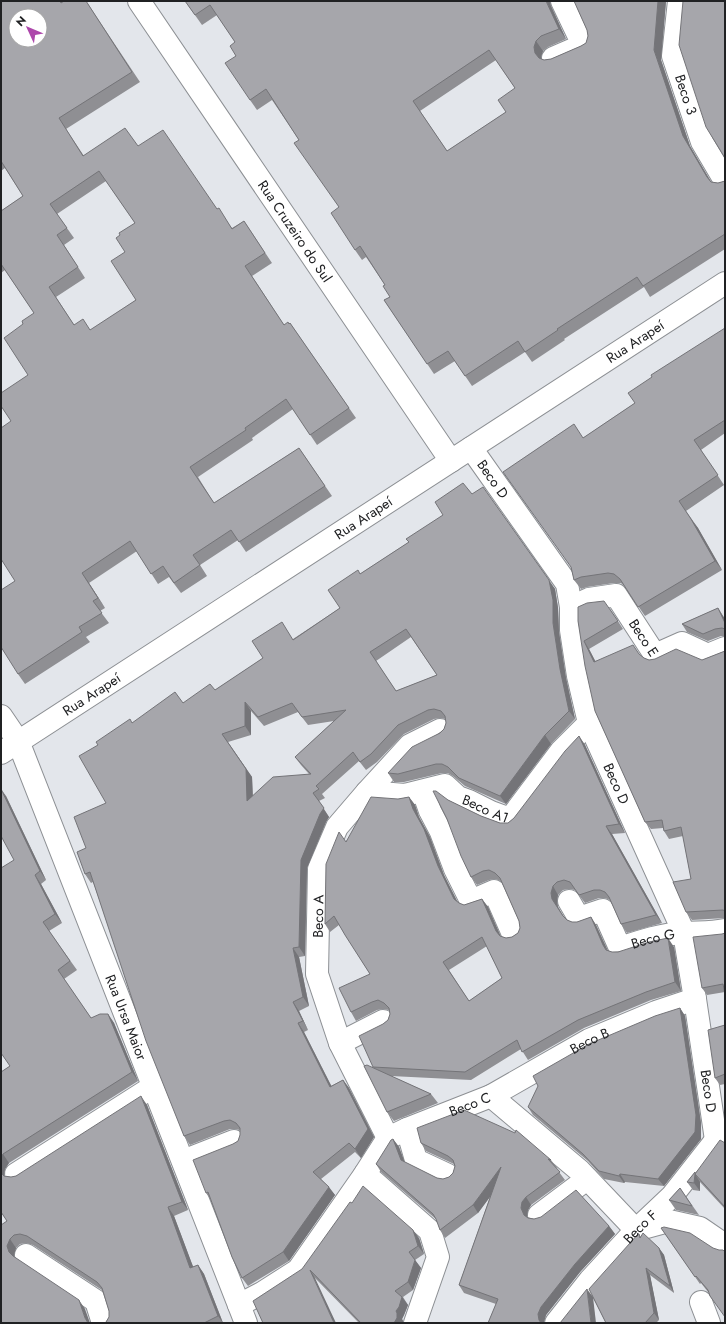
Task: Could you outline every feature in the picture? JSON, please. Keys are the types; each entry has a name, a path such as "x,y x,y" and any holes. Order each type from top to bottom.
{"street":[{"name":"Rua Cruzeiro do Sul","path":"139,1 451,461"},
{"path":"553,58 583,45 562,1"},
{"name":"Beco 3","path":"679,1 673,56 702,142 725,181"},
{"name":"Rua Arapeí","path":"10,747 725,283"},
{"name":"Beco D","path":"471,448 567,584 571,606 571,630 578,676 589,723 684,933 720,1136"},
{"name":"Beco E","path":"571,606 589,599 616,595 655,655 682,643 708,655 725,648"},
{"name":"Rua Ursa Maior","path":"1,716 10,747 154,1086 242,1314"},
{"name":"Beco A1","path":"367,792 405,795 445,785 458,797 510,819 561,751 589,723"},
{"name":"Beco A","path":"440,730 410,745 337,827 319,869 317,974 340,1043 397,1133 416,1160 448,1175"},
{"path":"423,791 455,869 471,901 494,891 513,934"},
{"name":"Beco G","path":"569,900 580,918 603,910 620,948 655,937 725,930"},
{"name":"Beco B","path":"491,1096 590,1040 656,1012 695,999"},
{"path":"340,1043 384,1021"},
{"path":"16,1174 154,1086"},
{"name":"Beco C","path":"397,1133 491,1096 580,1171 636,1230"},
{"path":"242,1314 262,1293 298,1270 365,1174 397,1133"},
{"name":"Beco F","path":"556,1323 590,1280 636,1230 669,1200 720,1136"},
{"path":"183,1161 234,1141"},
{"path":"365,1174 430,1230 438,1257 415,1323"},
{"path":"539,1215 588,1179"},
{"path":"636,1230 669,1221 700,1228 725,1245"},
{"path":"26,1255 96,1301 103,1323"},
{"path":"701,1302 709,1323"}],"building":[{"path":"1,1 60,1 61,3 64,1 86,1 132,72 59,118 83,156 125,128 138,146 163,130 217,209 219,208 232,229 244,221 265,253 245,266 284,325 288,322 289,324 290,323 349,408 310,435 286,399 245,428 246,430 190,467 214,503 299,448 325,486 239,542 231,530 193,555 200,565 174,583 163,566 151,574 130,541 82,573 98,598 93,601 102,613 79,627 82,632 18,674 1,647 1,590 15,581 1,559 1,428 11,421 1,406 1,393 28,375 4,338 23,324 22,321 34,313 1,264 1,211 23,196 1,161","holes":["99,171 135,223 119,233 120,235 116,238 125,252 111,261 136,300 90,330 83,319 74,325 49,287 78,267 57,235 67,228 50,204"]},
{"path":"185,1 546,1 559,29 541,36 536,41 534,47 535,53 539,58 544,60 551,59 586,43 588,36 587,30 574,1 658,1 654,50 683,136 711,182 718,183 725,181 725,234 643,286 637,277 557,329 558,330 525,352 518,341 465,376 448,351 427,364 384,300 390,297 383,286 385,285 360,246 355,250 331,213 339,207 294,143 299,140 266,89 250,100 225,63 236,56 230,46 235,42 210,5 195,15","holes":["489,50 515,88 498,100 506,112 447,151 413,101"]},
{"path":"683,1 725,1 725,158 706,127 679,45"},
{"path":"725,328 725,420 694,440 718,475 679,501 715,561 638,607 620,579 614,574 608,573 581,577 574,580 571,567 503,472 574,424 583,438 635,403 628,393 652,377 651,375"},
{"path":"463,483 472,494 483,487 549,580 553,600 553,623 560,669 569,711 545,735 500,796 459,778 448,767 442,764 436,764 398,774 388,773 412,747 440,733 444,729 446,723 445,716 441,711 434,709 428,710 398,725 371,754 360,762 353,752 316,786 319,789 313,793 324,808 320,814 301,860 299,947 293,948 303,997 293,1002 303,1021 298,1023 330,1087 343,1080 368,1129 355,1149 349,1143 313,1172 329,1187 283,1252 242,1278 232,1257 208,1192 206,1193 193,1160 238,1141 240,1128 236,1123 230,1120 184,1136 146,1041 90,872 85,874 77,852 86,848 74,817 106,803 79,756 98,745 96,742 130,719 132,723 175,692 183,703 210,684 215,690 263,658 252,641 282,622 293,640 340,608 328,590 358,570 360,574 409,542 406,539 443,515 435,502","holes":["406,629 437,675 396,691 370,652","245,702 258,717 292,703 302,717 346,710 295,757 311,774 273,777 247,801 246,769 222,734 245,726"]},
{"path":"604,601 618,621 584,641 594,662 633,645 639,654 649,660 655,659 676,649 702,660 725,651 725,911 686,912 673,882 691,879 681,827 664,831 662,820 645,822 595,711 585,666 578,621 578,607 587,603"},
{"path":"718,608 725,623 725,629 715,629 703,634 682,624"},
{"path":"579,736 619,824 606,826 656,915 621,924 609,897 605,892 594,890 579,895 570,882 564,880 557,882 553,886 551,893 552,899 567,920 577,922 591,917 606,950 618,952 649,942 668,938 675,982 646,992 578,1020 522,1052 517,1040 465,1072 373,1067 359,1036 388,1020 390,1014 389,1008 378,1000 351,1012 339,988 370,974 334,916 325,924 326,864 339,832 346,842 371,797 398,799 409,797 413,809 424,829 438,866 454,899 464,905 482,899 496,931 500,936 506,938 512,937 518,933 520,928 519,921 500,878 489,870 483,871 471,877 461,856 447,819 433,791 436,791 448,800 481,816 500,823 508,823 514,818 565,751","holes":["482,937 502,978 469,1001 443,962"]},
{"path":"1,789 40,871 35,875 55,914 43,922 70,961 58,970 91,1018 100,1014 108,1014 132,1072 3,1154 1,1157 1,1072 10,1066 1,1053 1,868 14,860 1,836"},
{"path":"725,933 725,994 723,984 702,988 693,937"},
{"path":"680,1008 696,1115 695,1132 658,1179 620,1174 619,1176 599,1171 583,1154 528,1107 538,1086 533,1076 589,1044 655,1016"},
{"path":"725,1025 725,1074 715,1078 708,1030"},
{"path":"367,1065 431,1094 387,1112 364,1066"},
{"path":"141,1096 182,1202 168,1207 190,1268 198,1265 218,1316 204,1323 105,1323 109,1317 109,1311 102,1288 97,1282 27,1236 20,1234 14,1235 10,1239 7,1246 9,1252 79,1300 88,1323 1,1323 1,1225 7,1221 1,1212 1,1173 4,1176 16,1176"},
{"path":"464,1110 515,1133 516,1130 551,1160 548,1159 560,1172 526,1197 522,1202 521,1208 524,1215 528,1218 534,1219 541,1217 576,1190 609,1226 575,1264 541,1307 538,1314 541,1323 488,1323 498,1299 459,1285 501,1167 473,1205 440,1230 433,1214 376,1164 393,1139 401,1160 437,1178 443,1179 449,1177 453,1173 455,1166 453,1160 421,1143 417,1128"},
{"path":"720,1140 725,1143 725,1207 695,1174"},
{"path":"695,1172 694,1183 687,1182"},
{"path":"363,1186 413,1230 418,1246 409,1252 415,1260 408,1282 395,1291 402,1297 396,1311 397,1318 394,1323 361,1323 310,1270 334,1323 263,1323 253,1301 302,1269 350,1202 352,1203"},
{"path":"680,1188 692,1206 669,1200"},
{"path":"664,1227 690,1233 713,1248 723,1250 725,1252 725,1317 710,1296 708,1290 696,1276 695,1277 661,1228"},
{"path":"643,1233 659,1248 670,1286 646,1268 654,1313 645,1323 606,1323 589,1289 638,1234 640,1238"},
{"path":"587,1289 591,1323 560,1323"}]}
